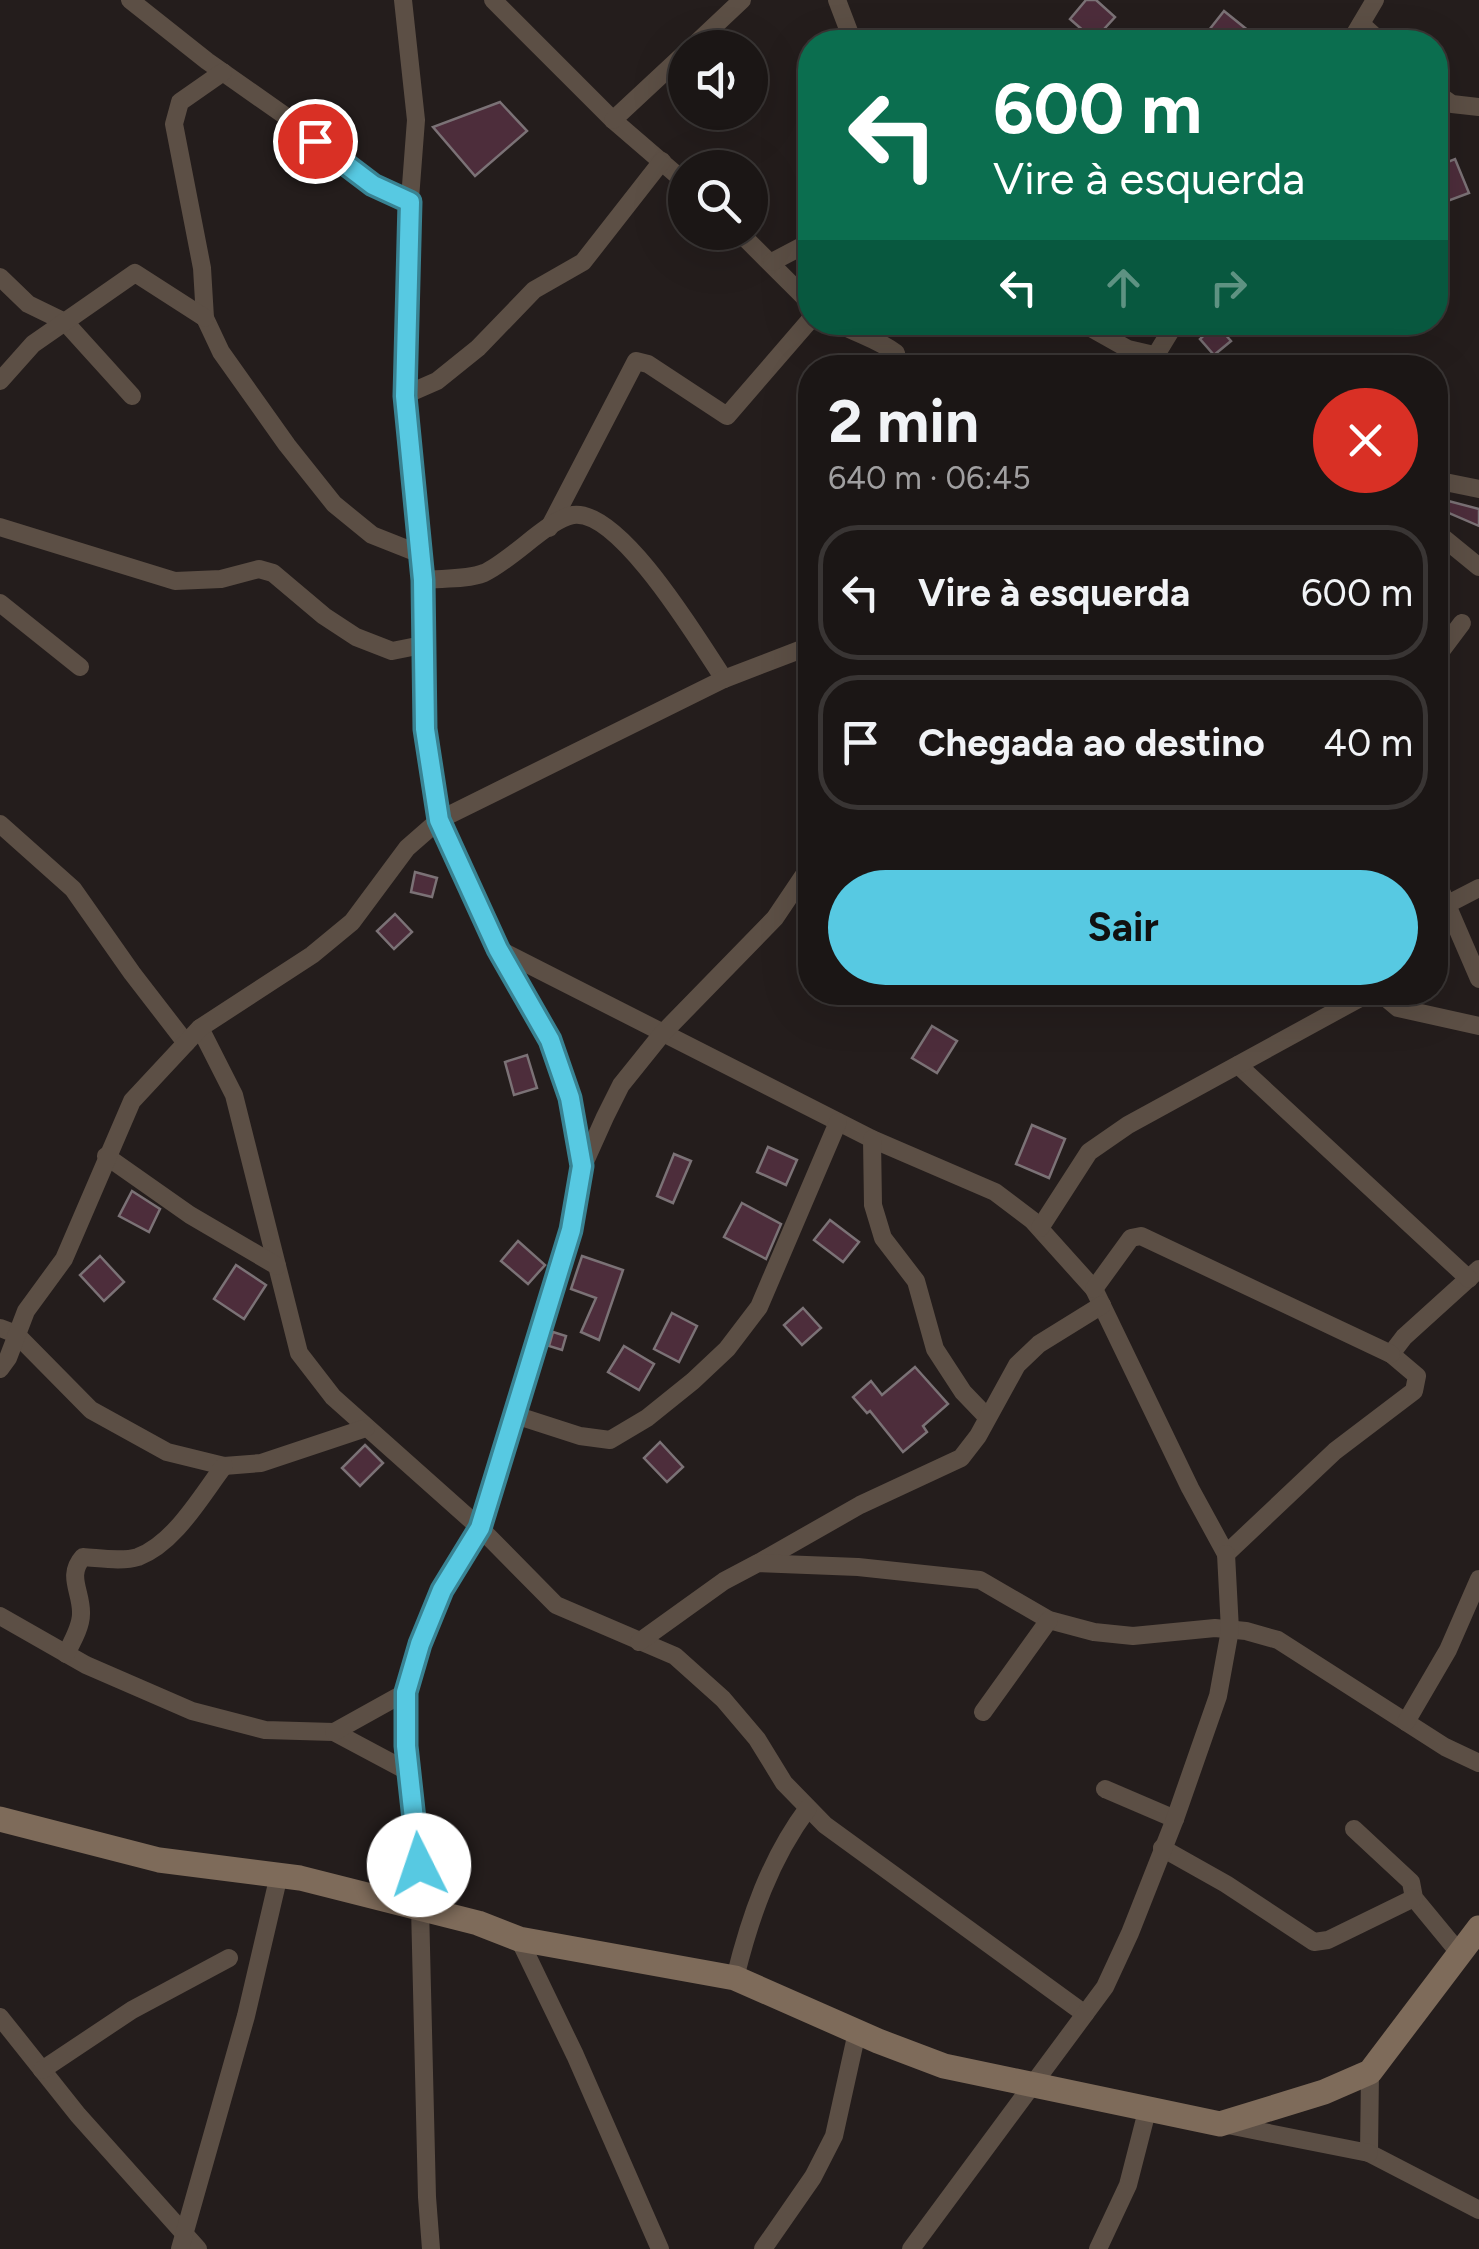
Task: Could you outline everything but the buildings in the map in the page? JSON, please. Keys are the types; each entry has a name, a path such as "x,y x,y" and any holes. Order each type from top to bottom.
{"street":[{"path":"130,0 292,120 339,162 373,185 410,202"},
{"path":"402,0 416,120 405,396 423,580 425,729 439,820 498,949 550,1040 570,1098 582,1166"},
{"path":"493,0 612,120 668,166"},
{"path":"710,30 742,0"},
{"path":"837,0 848,30"},
{"path":"1357,30 1375,0"},
{"path":"1361,24 1368,30"},
{"path":"612,120 668,69"},
{"path":"223,72 180,102 174,124 202,268 205,318 221,352 249,393 334,504 372,535 420,554"},
{"path":"1448,101 1479,106"},
{"path":"405,396 437,381 478,348 534,290 583,262 662,161"},
{"path":"772,262 798,248"},
{"path":"759,250 798,289"},
{"path":"0,380 33,344 136,273 205,318"},
{"path":"0,277 28,304 65,322 132,396"},
{"path":"549,528 636,361 648,364 727,416 798,334"},
{"path":"863,335 878,340 896,355"},
{"path":"1102,335 1138,355"},
{"path":"1448,482 1479,488"},
{"path":"423,580 481,574 572,514 594,517 658,581 724,679"},
{"path":"0,528 175,582 221,579 259,569 273,573 356,637 392,651 422,645"},
{"path":"1448,542 1479,567"},
{"path":"0,602 80,667"},
{"path":"1448,642 1462,623"},
{"path":"0,1369 8,1358 8,1331 64,1259 132,1101 200,1028 312,955 352,922 407,848 439,820 724,679 798,651"},
{"path":"0,824 73,888 186,1043"},
{"path":"431,2249 419,1865 406,1746 406,1692 442,1590 480,1528 571,1230 582,1166 621,1084 662,1034 775,918 798,884"},
{"path":"1448,904 1479,888"},
{"path":"1448,910 1479,980"},
{"path":"498,949 872,1139 995,1192 1040,1228 1098,1297 1226,1554 1230,1630 1218,1696 1176,1819 1130,1933 1105,1987 911,2249"},
{"path":"1040,1228 1089,1152 1128,1125 1346,1005"},
{"path":"1394,1005 1479,1026"},
{"path":"200,1028 234,1095 300,1353 333,1397 480,1528 556,1605 675,1656 723,1699 757,1739 784,1783 824,1826 1085,2014"},
{"path":"1238,1065 1474,1274 1398,1343 1392,1354"},
{"path":"515,1415 580,1436 610,1440 693,1381 727,1350 760,1308 838,1122"},
{"path":"872,1139 873,1205 883,1238 916,1281 935,1348 964,1392 987,1417"},
{"path":"106,1156 190,1215 277,1266"},
{"path":"639,1642 724,1581 860,1505 960,1458 978,1436 1017,1364 1098,1297 1131,1238 1141,1236 1392,1354 1417,1376 1414,1392 1335,1451 1226,1554"},
{"path":"8,1331 91,1410 167,1452 224,1466 261,1462 366,1428"},
{"path":"66,1654 81,1614 76,1564 83,1556 136,1558 158,1544 184,1518 224,1466"},
{"path":"758,1563 858,1566 980,1580 1049,1620 1094,1632 1133,1636 1174,1630 1230,1630 1278,1640 1406,1722 1479,1763"},
{"path":"1406,1722 1448,1650 1479,1578"},
{"path":"0,1616 66,1654 192,1711 265,1730 334,1732 410,1772"},
{"path":"982,1712 1049,1620"},
{"path":"334,1732 406,1692"},
{"path":"1105,1789 1176,1819"},
{"path":"734,1978 756,1901 808,1808"},
{"path":"0,1818 158,1860 279,1875 478,1923 519,1939 734,1978 944,2066 1147,2111 1370,2153 1479,2210"},
{"path":"1354,1829 1412,1882 1414,1898 1461,1956"},
{"path":"1162,1848 1226,1884 1314,1942 1328,1940 1414,1898"},
{"path":"187,2245 279,1875"},
{"path":"1220,2124 1324,2092 1370,2072 1479,1928"},
{"path":"519,1939 660,2249"},
{"path":"42,2070 132,2010 229,1958"},
{"path":"0,2017 187,2245"},
{"path":"762,2249 813,2177 834,2136 857,2032"},
{"path":"1370,2072 1370,2153"},
{"path":"1098,2249 1128,2185 1147,2111"}],"route":[{"path":"315,141 373,185 410,202 405,396 423,580 425,729 439,820 517,988 550,1040 570,1098 582,1166 571,1230 480,1528 442,1590 406,1692 406,1746 419,1865"}]}
